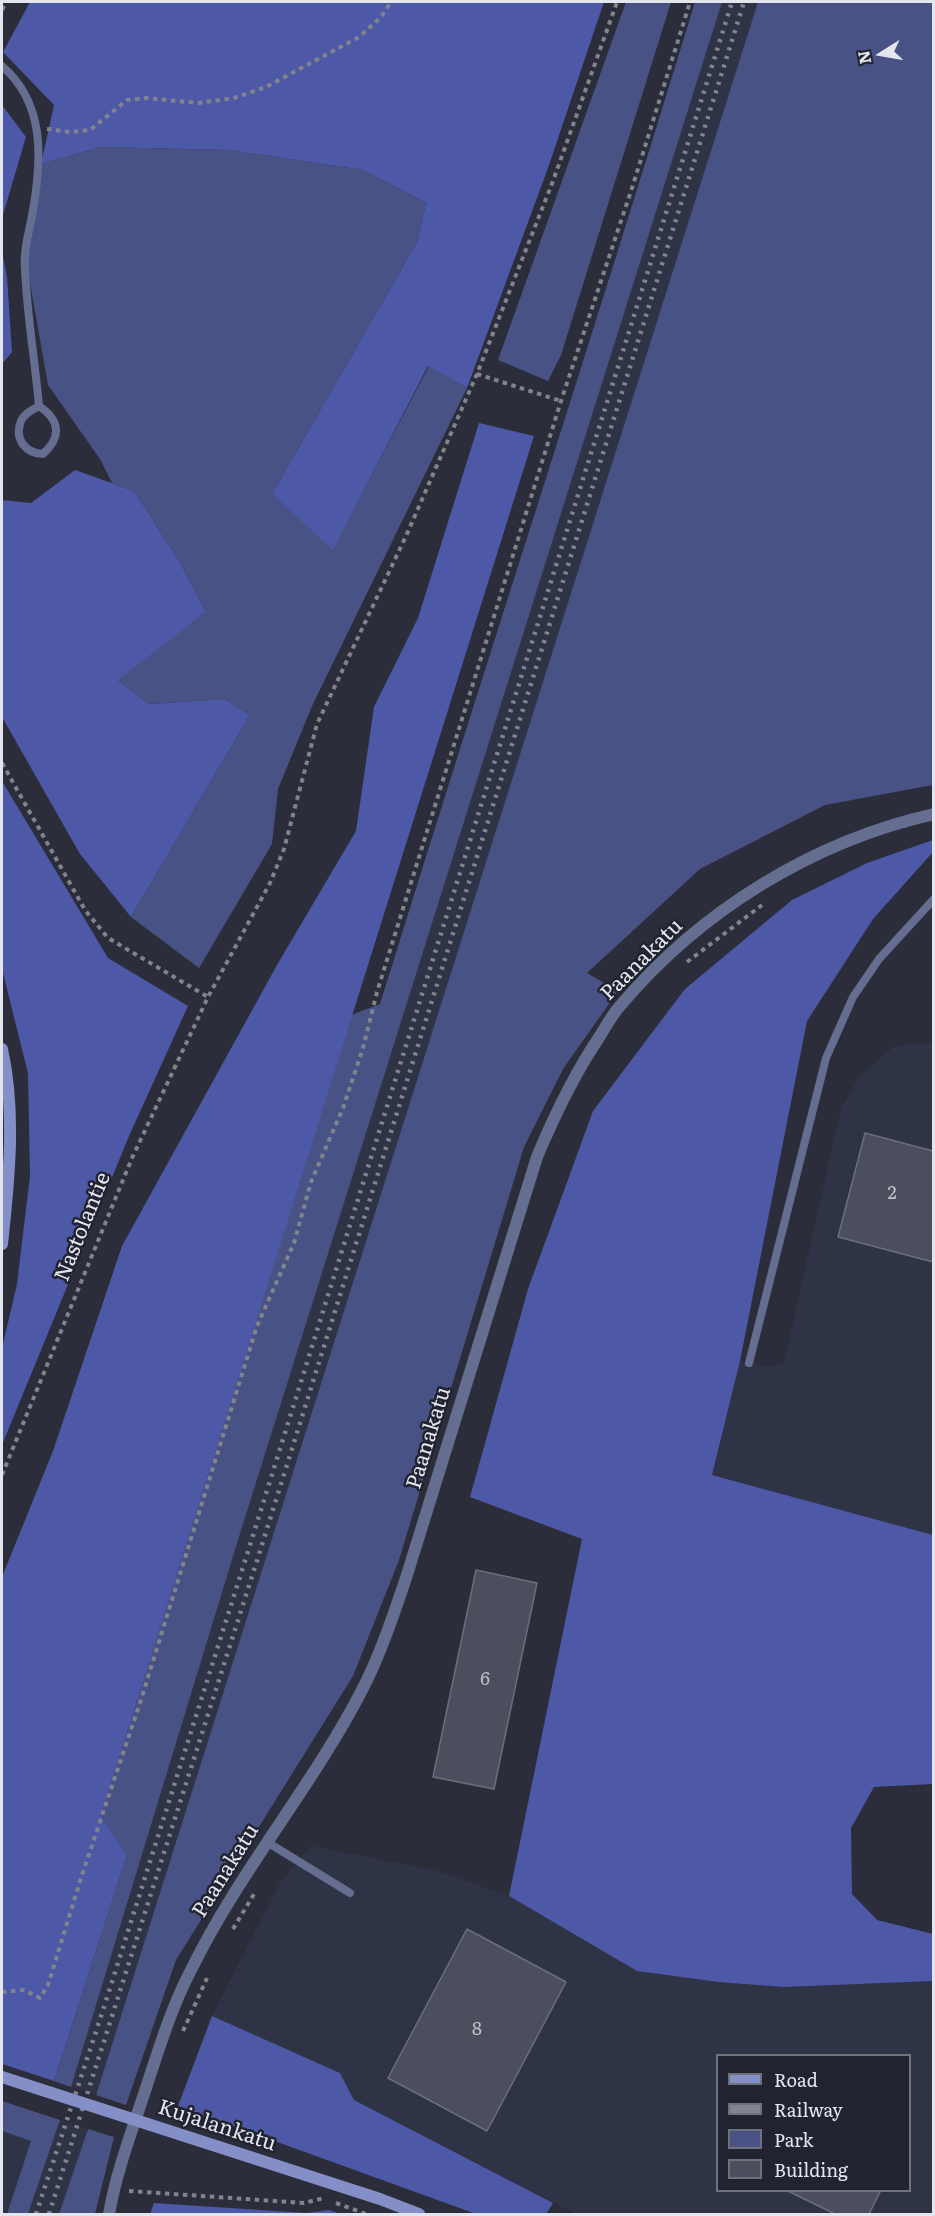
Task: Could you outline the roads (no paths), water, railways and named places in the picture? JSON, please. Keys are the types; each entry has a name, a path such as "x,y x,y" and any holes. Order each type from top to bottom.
{"street":[{"name":"Paanakatu","path":"109,2214 122,2158 163,2037 190,1971 227,1904 333,1742 362,1690 383,1644 410,1567 537,1156 560,1101 585,1057 619,1007 658,965 703,927 759,885 803,860 859,835 933,814"},
{"path":"2,1049 10,1122 8,1188 2,1244"},
{"name":"Kujalankatu","path":"2,2077 380,2199 419,2214"}],"lane":[{"path":"2,66 24,91 38,128 39,146 33,207 24,267 39,406"},
{"path":"39,406 47,411 54,420 57,433 53,445 43,454 32,453 22,445 20,433 21,420 27,412 39,406"},
{"path":"749,1363 826,1058 853,997 879,959 933,899"},
{"path":"267,1842 350,1893"}],"railway":[{"path":"36,2214 250,1545 732,2"},
{"path":"49,2214 261,1548 744,2"}]}
